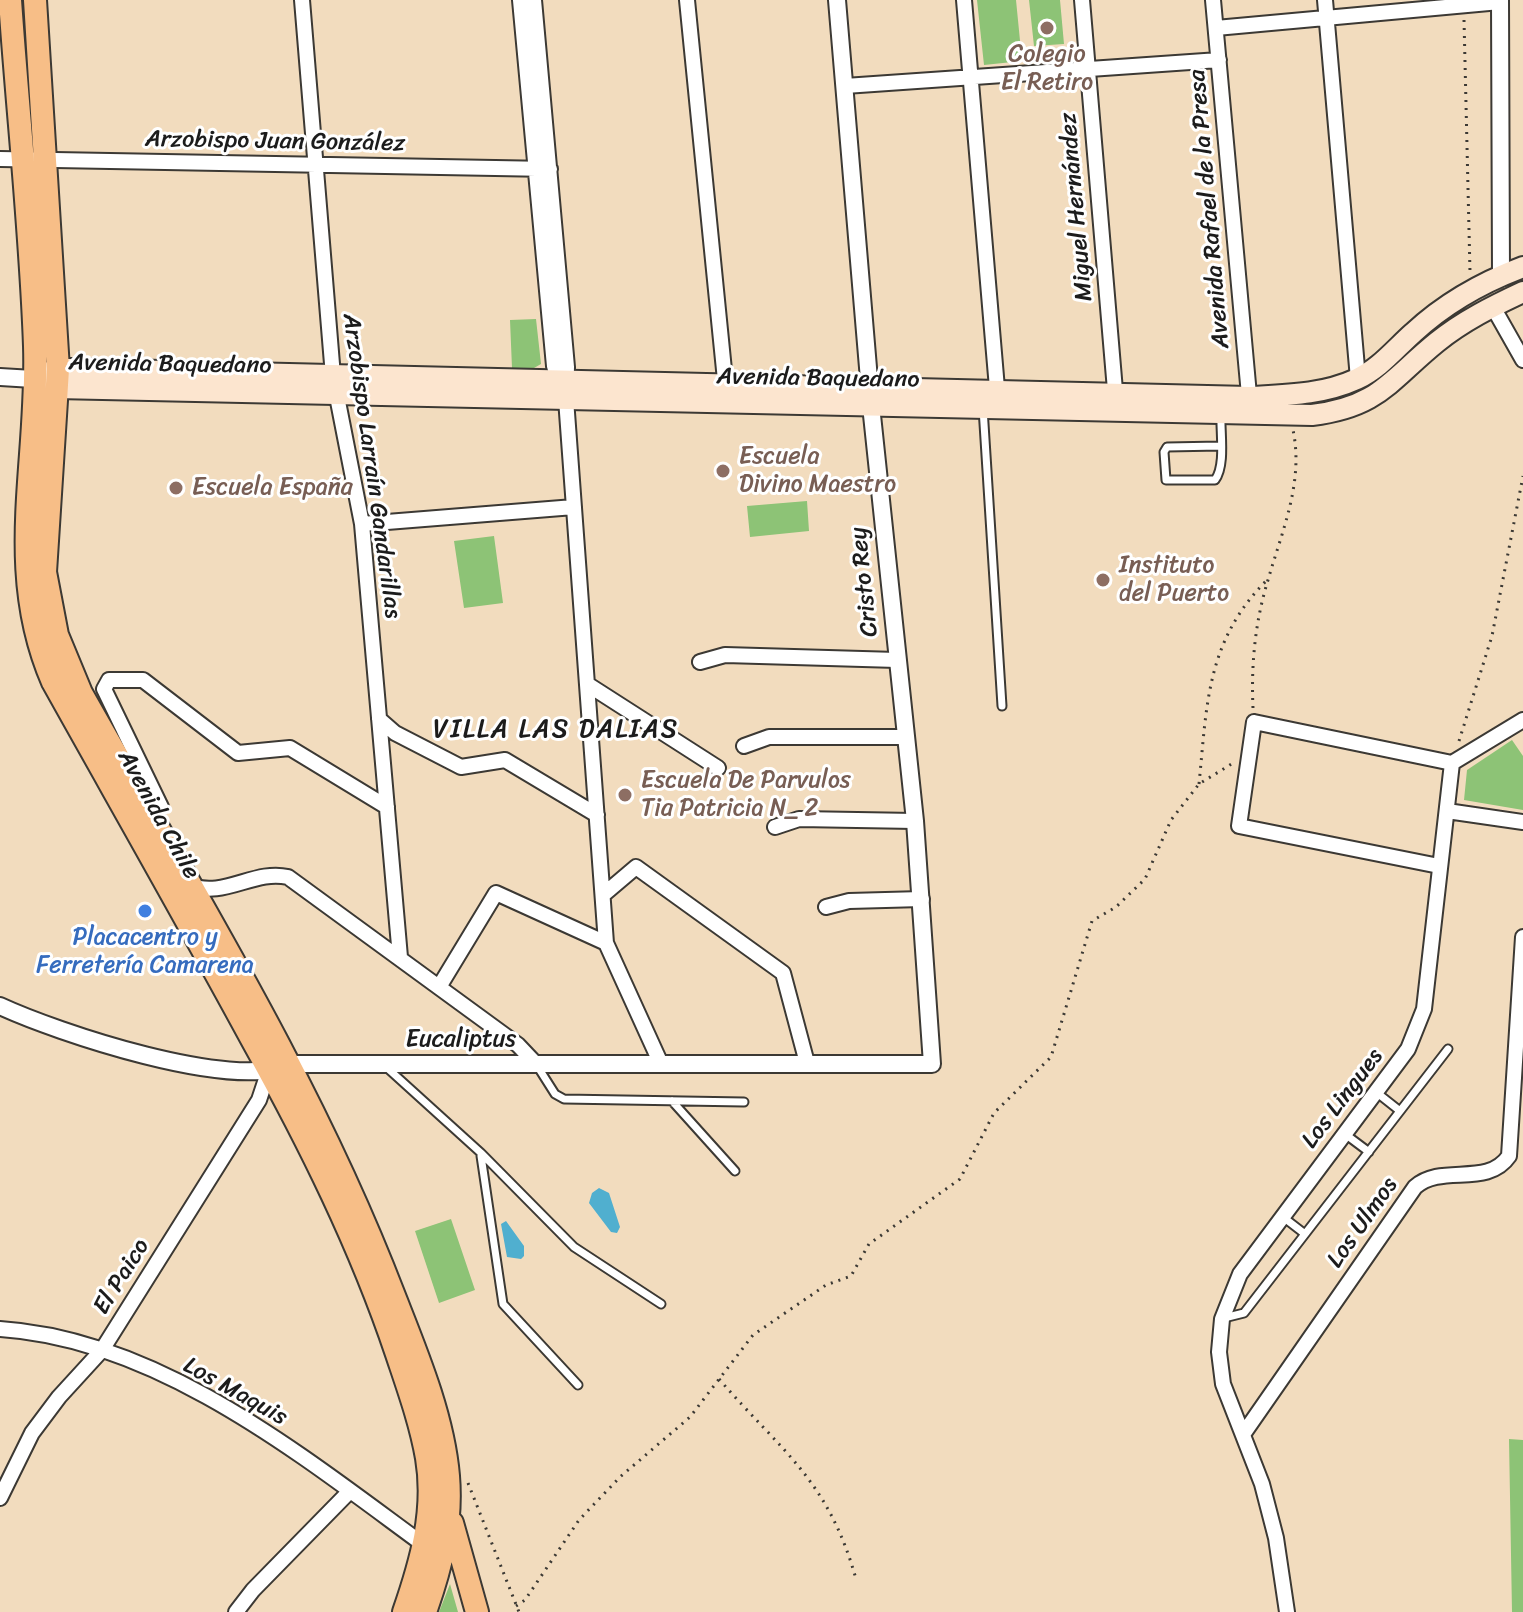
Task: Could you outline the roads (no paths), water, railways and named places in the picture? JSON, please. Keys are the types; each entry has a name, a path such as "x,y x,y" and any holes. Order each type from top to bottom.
{"highway":[{"name":"Avenida Chile","path":"10,0 11,160 35,348 25,571 29,611 43,659 280,1067 346,1223 406,1382 427,1458 429,1502 424,1545 404,1612"},
{"name":"Avenida Chile","path":"35,0 48,160 57,378 44,551 51,614 71,675 188,884 378,1253 422,1374 445,1456 449,1510 442,1560 425,1612"},
{"path":"449,1510 477,1612"}],"main road":[{"name":"Avenida Baquedano","path":"1116,402 1221,414 1358,379 1433,317 1470,292 1523,267"},
{"name":"Avenida Baquedano","path":"33,379 563,387 993,403 1116,402 1250,406 1288,415 1329,413 1363,403 1389,387 1451,332 1523,292"}],"street":[{"name":"Arzobispo Larraín Gandarillas","path":"302,0 334,385 362,524 400,957"},
{"path":"520,0 543,168"},
{"path":"534,0 543,168 574,507 606,943 661,1064"},
{"path":"687,0 726,394"},
{"name":"Cristo Rey","path":"837,0 871,397 922,899 932,1064"},
{"path":"964,0 993,403"},
{"name":"Miguel Hernández","path":"1082,0 1116,402"},
{"name":"Avenida Rafael de la Presa","path":"1213,0 1250,406"},
{"path":"1325,0 1358,379"},
{"path":"1216,28 1500,1 1501,275"},
{"path":"845,86 1219,60"},
{"name":"Arzobispo Juan González","path":"11,160 543,168"},
{"path":"1493,307 1523,360"},
{"path":"0,377 33,379"},
{"path":"362,524 574,507"},
{"path":"700,662 725,655 897,660"},
{"path":"149,813 161,807 104,689 109,680 143,680 238,753 290,748 387,807"},
{"path":"587,684 718,768"},
{"path":"379,719 395,733 461,767 505,760 597,815"},
{"path":"1439,866 1239,826 1254,722 1452,763 1523,720"},
{"path":"744,746 769,737 906,737"},
{"name":"Los Lingues","path":"1287,1612 1270,1511 1221,1376 1219,1352 1222,1319 1240,1274 1408,1049 1422,1020 1452,763"},
{"path":"1447,811 1523,822"},
{"path":"775,827 799,819 915,821"},
{"path":"603,895 636,867 783,973 807,1063"},
{"path":"188,884 210,890 274,874 288,877 518,1045 536,1064"},
{"path":"439,987 496,893 606,943"},
{"path":"826,907 849,901 922,899"},
{"name":"Los Ulmos","path":"1244,1433 1415,1187 1434,1176 1491,1171 1509,1156 1523,937"},
{"name":"Eucaliptus","path":"0,1006 41,1024 115,1049 191,1064 280,1067 383,1064 932,1064"},
{"name":"El Paico","path":"0,1498 20,1455 45,1415 102,1350 280,1067"},
{"name":"Los Maquis","path":"0,1329 55,1337 102,1350 232,1412 424,1545"},
{"path":"236,1612 253,1590 350,1491"}],"lane":[{"path":"993,403 1002,706"},
{"path":"1220,446 1167,447 1164,452 1166,480 1215,480 1219,475 1220,446 1221,414"},
{"path":"1222,1319 1244,1313 1448,1049"},
{"path":"383,1064 481,1153 574,1247 661,1304"},
{"path":"536,1064 555,1094 564,1099 744,1102"},
{"path":"1376,1092 1400,1111"},
{"path":"671,1101 735,1171"},
{"path":"1345,1134 1369,1152"},
{"path":"481,1153 503,1304 578,1385"},
{"path":"1283,1217 1305,1234"}],"water":[{"path":"599,1188 609,1193 620,1227 617,1233 611,1232 589,1203 592,1193"},
{"path":"506,1221 524,1246 521,1259 507,1257 501,1224"}],"place":[{"name":"Colegio El Retiro","path":"1047,28"},
{"name":"Escuela Divino Maestro","path":"723,471"},
{"name":"Escuela España","path":"176,488"},
{"name":"Instituto del Puerto","path":"1103,580"},
{"name":"Escuela De Parvulos Tia Patricia N_ 2","path":"625,795"},
{"name":"Placacentro y Ferretería Camarena","path":"145,911"}],"district":[{"name":"VILLA LAS DALIAS","path":"556,730"}]}
